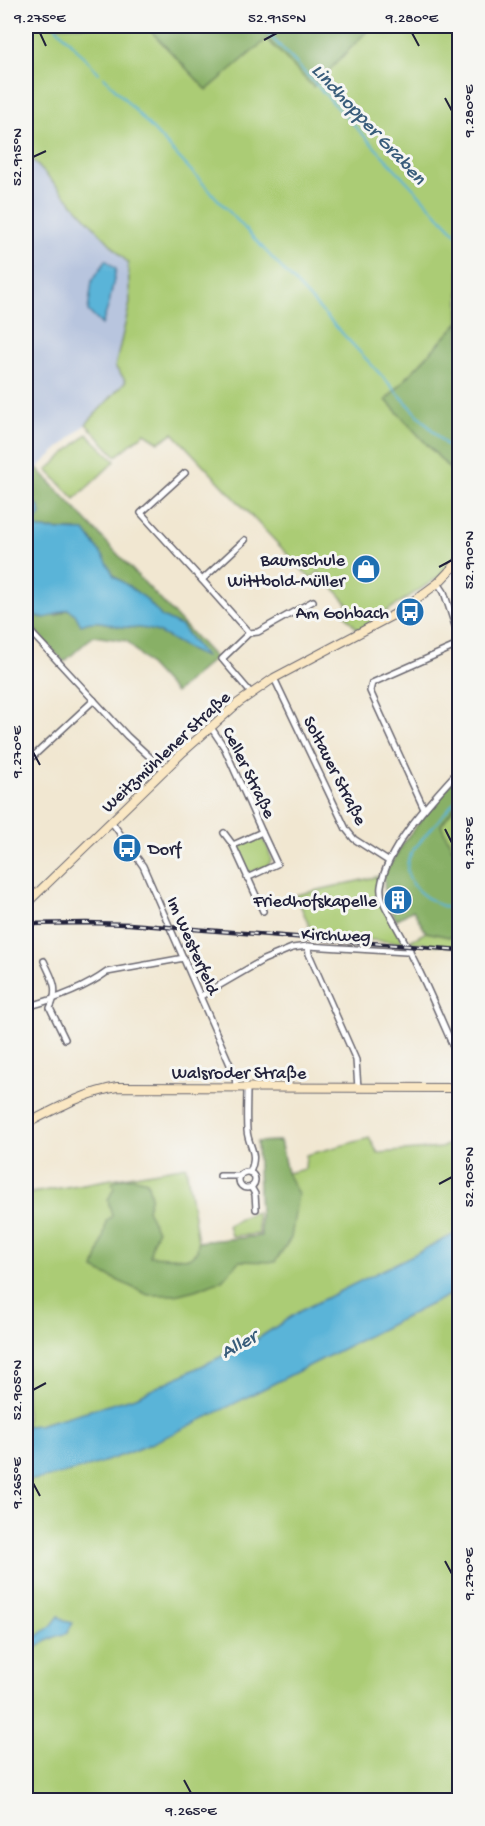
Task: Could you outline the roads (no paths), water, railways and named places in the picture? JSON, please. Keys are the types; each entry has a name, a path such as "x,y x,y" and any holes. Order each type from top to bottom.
{"street":[{"path":"185,473 141,513 249,633"},
{"path":"202,580 245,540"},
{"name":"Weitzmühlener Straße","path":"26,904 210,726 251,693 274,678 397,613 438,583 459,560"},
{"path":"424,809 370,691 372,683 459,642 444,592 438,583"},
{"path":"251,693 222,659 249,633 258,632 313,601"},
{"path":"26,627 127,736 164,770"},
{"name":"Soltauer Straße","path":"274,678 346,829 354,839 388,861"},
{"path":"26,763 94,700"},
{"name":"Celler Straße","path":"210,726 224,747 276,864 247,878"},
{"path":"459,769 424,809 388,861 381,886 381,899 410,950 459,1062"},
{"name":"Im Westerfeld","path":"111,821 143,866 235,1076 236,1087"},
{"name":"Celler Straße","path":"233,845 262,832"},
{"path":"224,833 233,845 263,911"},
{"path":"308,946 309,954 356,1060 358,1088"},
{"name":"Kirchweg","path":"201,996 279,952 292,948 308,946 406,952 410,950"},
{"path":"26,1007 56,997 107,972 184,958"},
{"path":"44,961 55,985 56,997 50,1008 65,1039"},
{"name":"Walsroder Straße","path":"26,1124 77,1098 117,1087 459,1088"},
{"path":"247,1088 247,1134 253,1148 250,1172"},
{"path":"244,1172 250,1172 255,1178 255,1184 246,1188 239,1181 240,1176 244,1172"},
{"path":"220,1176 240,1176"},
{"path":"251,1187 255,1194 256,1209"}],"water":[{"path":"106,260 116,269 102,325 88,311 92,281"},
{"path":"32,502 38,505 41,514 33,525 39,529 85,531 114,576 145,598 162,617 181,626 205,657 151,630 97,622 81,625 75,614 68,609 46,618 29,612 26,596 26,507"},
{"path":"459,1232 459,1290 146,1446 87,1467 26,1481 26,1426 38,1425 136,1397 254,1341 300,1311"},
{"path":"59,1616 64,1621 73,1623 67,1633 45,1642 26,1657 26,1645 52,1625"}],"waterway":[{"path":"55,26 99,73"},
{"name":"Lindhopper Graben","path":"261,26 460,238"},
{"path":"104,77 460,460"},
{"path":"460,795 412,851 407,865 408,875 420,892 429,899 460,912"}],"railway":[{"path":"26,924 129,924 460,950"}],"place":[{"name":"Baumschule Wittbold-Müller","path":"366,569"},
{"name":"Am Gohbach","path":"410,612"},
{"name":"Dorf","path":"127,848"},
{"name":"Friedhofskapelle","path":"398,900"}],"water label":[{"name":"Aller","path":"238,1343"}]}
